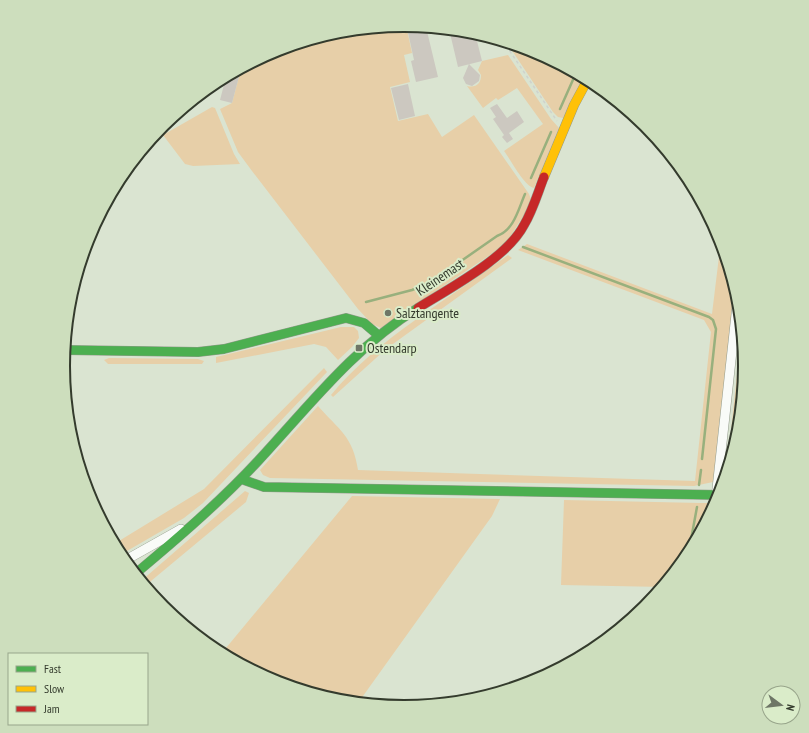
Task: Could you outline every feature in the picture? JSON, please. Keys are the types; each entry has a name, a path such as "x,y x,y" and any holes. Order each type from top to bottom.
{"street":[{"name":"Kleinemast","path":"140,571 241,480 351,359 378,335 490,260 512,242 524,226 563,130 585,85"},
{"path":"71,350 198,352 224,349 346,318 362,320 378,335"},
{"path":"721,474 736,321"},
{"path":"241,480 264,487 714,495"},
{"name":"Kleinemast","path":"130,558 196,521"}],"path":[{"path":"509,49 563,130"}],"shaded area":[{"path":"408,32 412,53 404,55 410,82 390,87 398,121 428,114 442,137 474,115 529,194 532,202 505,245 381,328 372,324 358,309 238,152 220,109 232,103 239,76 276,57 318,43 339,38 383,33"},
{"path":"512,50 533,57 582,83 563,118 558,117 553,112"},
{"path":"508,55 551,119 559,128 534,188 526,183 504,151 543,124 517,88 498,100 496,98 483,108 467,86 475,86 479,83 481,75 478,70 482,61"},
{"path":"212,107 215,108 234,154 240,164 193,166 185,164 164,135"},
{"path":"527,244 712,314 719,254 733,301 713,482 694,486 270,478 263,475 260,470 318,406 349,441 356,458 358,470 695,481 711,332 704,320 518,250"},
{"path":"508,255 512,258 386,349 333,397 331,395 350,374 392,337"},
{"path":"341,327 354,327 358,331 359,338 338,360 326,347 314,344 216,363 216,357"},
{"path":"109,358 198,359 204,361 202,364 108,364 104,360"},
{"path":"739,359 736,410 729,448"},
{"path":"324,368 327,372 203,503 184,518 126,552 119,541 204,489"},
{"path":"245,491 249,493 246,502 149,582 145,577"},
{"path":"352,496 500,499 492,516 362,698 318,690 276,676 225,649"},
{"path":"564,500 707,503 708,507 694,534 683,552 656,587 561,585"}],"building":[{"path":"408,32 427,33 438,77 416,82 411,61 414,60"},
{"path":"451,35 477,40 482,61 458,67"},
{"path":"469,64 480,75 479,81 472,86 466,84 463,78"},
{"path":"239,76 232,103 220,100 224,85"},
{"path":"408,84 415,116 399,120 391,88"},
{"path":"497,104 507,118 517,111 524,122 509,133 513,139 507,143 502,137 504,135 493,119 496,117 490,108"}],"waterway":[{"path":"560,109 574,78"},
{"path":"531,178 551,132"},
{"path":"366,302 412,290 431,282 508,229 515,219 525,194"},
{"path":"523,247 709,317 713,320 716,329 702,459"},
{"path":"699,485 701,470"},
{"path":"691,539 697,507"}],"traffic: fast":[{"path":"139,570 229,491 333,378 353,359 373,341 418,308"},
{"path":"71,350 198,352 224,349 346,318 364,323 378,335"},
{"path":"241,479 264,487 714,495"}],"traffic: slow":[{"path":"544,177 574,105 585,85"}],"traffic: jam":[{"path":"418,308 461,282 505,249 524,225 533,207 544,177"}],"place":[{"name":"Salztangente","path":"388,313"},
{"name":"Ostendarp","path":"359,348"}]}
